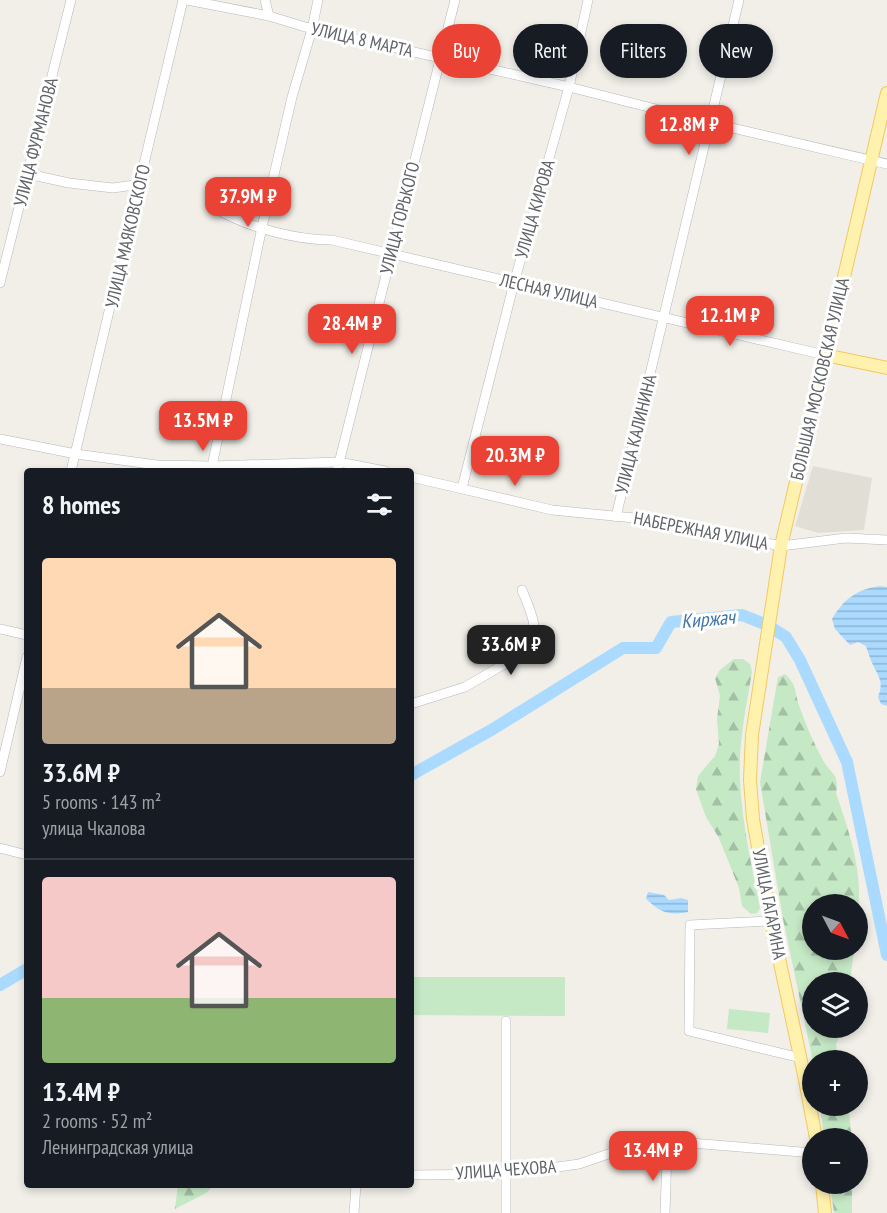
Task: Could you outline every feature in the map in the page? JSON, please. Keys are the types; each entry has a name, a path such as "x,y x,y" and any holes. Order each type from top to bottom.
{"main road":[{"name":"БОЛЬШАЯ МОСКОВСКАЯ УЛИЦА","path":"764,666 781,546 887,93"},
{"name":"ЛЕСНАЯ УЛИЦА","path":"825,355 887,368"},
{"name":"УЛИЦА ГАГАРИНА","path":"764,666 752,735 750,780 753,819 771,921 814,1128"},
{"path":"823,1194 825,1213"}],"street":[{"name":"УЛИЦА ФУРМАНОВА","path":"0,283 71,0"},
{"name":"УЛИЦА 8 МАРТА","path":"185,0 269,16 312,29 432,56"},
{"name":"УЛИЦА МАЯКОВСКОГО","path":"72,468 141,184 159,96 185,0"},
{"path":"265,0 269,16"},
{"path":"211,468 262,227 292,96 318,0"},
{"name":"УЛИЦА ГОРЬКОГО","path":"449,24 455,0"},
{"name":"УЛИЦА КИРОВА","path":"462,488 514,283 569,87 588,0"},
{"name":"УЛИЦА КАЛИНИНА","path":"616,517 739,0"},
{"name":"УЛИЦА 8 МАРТА","path":"501,72 887,164"},
{"name":"УЛИЦА ГОРЬКОГО","path":"338,466 436,78"},
{"path":"28,174 69,183 113,188 141,184"},
{"name":"ЛЕСНАЯ УЛИЦА","path":"215,208 231,218 314,240 332,240 825,355"},
{"path":"0,439 76,454 157,465 211,468 338,466 357,468"},
{"name":"НАБЕРЕЖНАЯ УЛИЦА","path":"414,478 552,510 675,522 781,546 846,538 887,540"},
{"path":"414,703 465,687 530,649 535,631 533,618 522,590"},
{"path":"0,629 24,634"},
{"path":"0,772 24,670"},
{"path":"0,848 24,854"},
{"path":"771,921 690,926 689,1031 801,1058"},
{"path":"506,1021 506,1213"},
{"name":"УЛИЦА ЧЕХОВА","path":"414,1175 507,1174 579,1164 614,1152 667,1153 691,1143 802,1152"},
{"path":"665,1213 667,1153"},
{"path":"354,1213 356,1188"}],"shaded area":[{"path":"813,466 872,478 864,530 818,533 795,526"}],"green space":[{"path":"734,659 743,659 750,664 752,672 740,754 741,797 745,829 760,908 757,913 751,914 742,906 739,888 719,838 706,817 696,789 698,776 715,756 719,744 717,719 720,696 715,678 720,670"},
{"path":"785,674 794,686 802,714 816,748 837,781 836,793 857,866 859,894 802,894 802,960 853,960 851,972 802,972 802,1010 783,919 760,782 778,677"},
{"path":"414,977 565,977 565,1016 414,1015"},
{"path":"729,1009 770,1013 768,1033 727,1029"},
{"path":"808,1038 839,1038 836,1044 837,1050 810,1050"},
{"path":"821,1116 849,1116 851,1128 823,1128"},
{"path":"178,1188 211,1188 206,1193 175,1209"},
{"path":"831,1194 852,1194 852,1213 834,1213"}],"water":[{"path":"880,586 887,587 887,706 881,704 878,697 881,688 880,680 866,646 858,642 850,645 835,629 832,619 852,596"},
{"path":"648,892 664,895 669,900 681,898 688,900 688,912 669,913 660,910 646,899"}],"waterway":[{"name":"Киржач","path":"414,773 493,729 623,648 656,648 671,622 742,615 767,625 786,637 800,660 847,762 887,955"},
{"name":"Киржач","path":"0,985 24,971"}]}
